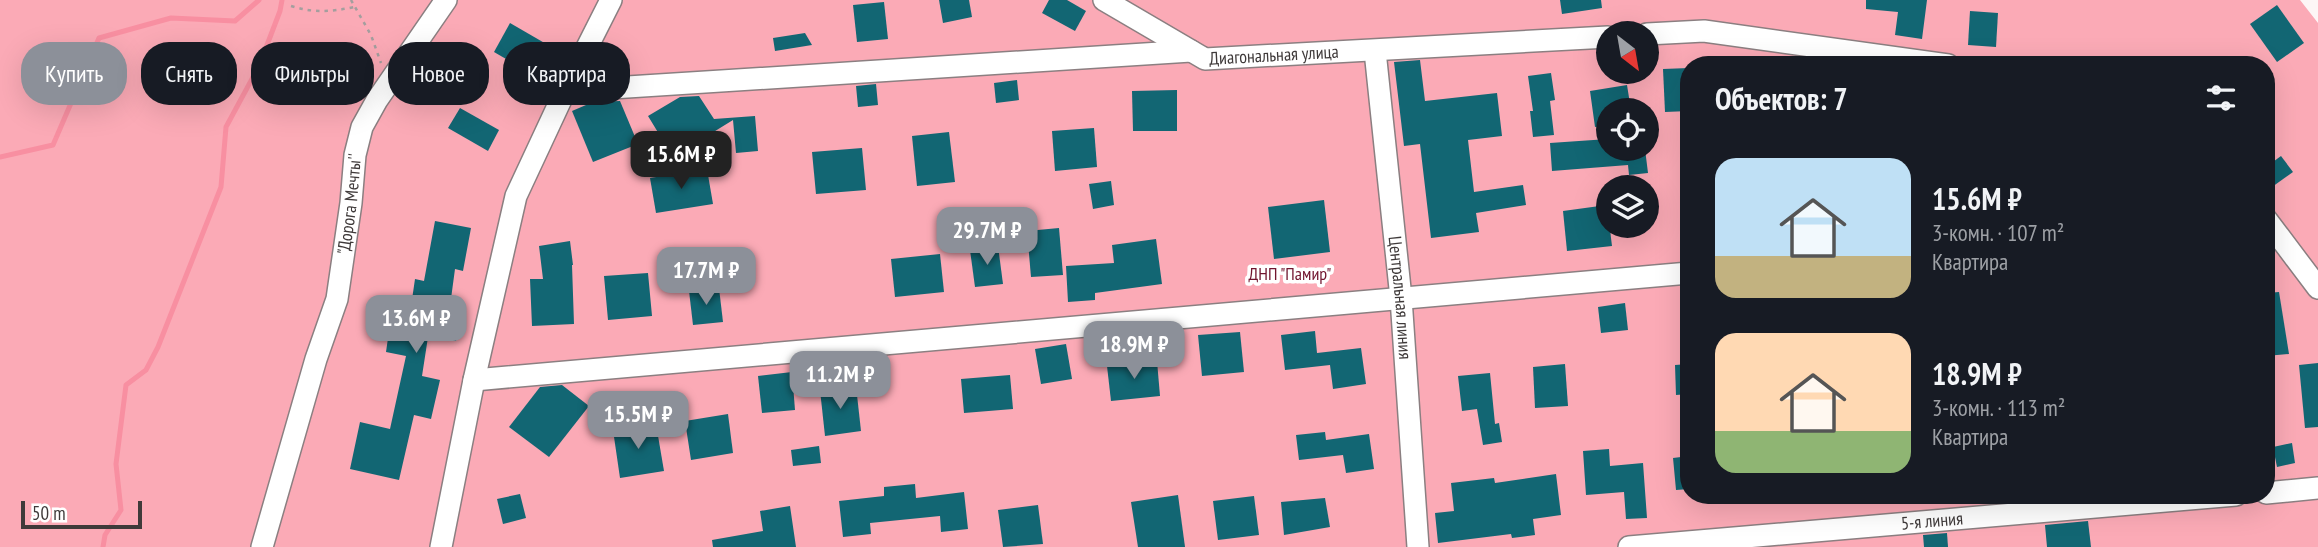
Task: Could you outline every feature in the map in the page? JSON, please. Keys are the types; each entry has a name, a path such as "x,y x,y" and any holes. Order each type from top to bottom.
{"street":[{"name":"\"Дорога Мечты''","path":"417,42 446,0"},
{"path":"590,42 611,0"},
{"name":"Диагональная улица","path":"1104,0 1205,59 1596,38"},
{"path":"1659,33 1704,31 1883,56"},
{"path":"630,87 1191,51"},
{"name":"Центральная линия","path":"1375,51 1401,298 1418,547"},
{"name":"\"Дорога Мечты''","path":"262,547 317,356 337,299 355,155 362,127 388,83"},
{"path":"441,547 474,380 516,196 558,105"},
{"path":"2275,232 2318,288"},
{"path":"474,380 1680,274"},
{"path":"2275,492 2318,488"},
{"name":"5-я линия","path":"1629,547 2131,504"}],"path":[{"path":"351,0 371,36 388,78"},
{"path":"291,6 309,11 334,11 354,7"}],"green space":[{"name":"ДНП \"Памир\"","path":"0,0 2300,0 2318,23 2318,547 0,547"}],"building":[{"path":"939,0 969,0 972,17 943,23"},
{"path":"1049,0 1067,0 1086,11 1075,31 1042,13"},
{"path":"1560,0 1601,0 1602,8 1562,14"},
{"path":"1866,0 1927,0 1922,39 1895,35 1898,12 1866,9"},
{"path":"884,2 888,39 857,42 853,5"},
{"path":"2277,5 2304,43 2277,62 2250,24"},
{"path":"1970,11 1998,13 1996,47 1968,45"},
{"path":"510,23 543,42 503,42 503,57 494,52"},
{"path":"805,33 812,45 775,51 773,38"},
{"path":"1420,60 1425,101 1497,93 1502,136 1468,140 1474,192 1523,185 1526,205 1476,213 1479,232 1431,238 1420,144 1404,146 1394,62"},
{"path":"1680,68 1680,111 1665,112 1663,69"},
{"path":"1551,73 1555,100 1550,101 1554,135 1533,137 1530,111 1533,111 1528,76"},
{"path":"1017,80 1019,100 996,103 994,83"},
{"path":"876,84 878,105 858,107 856,86"},
{"path":"1627,85 1629,98 1596,98 1595,127 1590,91"},
{"path":"1177,90 1177,131 1133,131 1132,91"},
{"path":"699,96 714,119 755,116 758,151 736,153 733,120 673,157 648,116 680,97"},
{"path":"586,105 622,105 638,144 593,162 572,111"},
{"path":"460,108 499,130 488,151 448,128"},
{"path":"1094,128 1097,167 1055,171 1052,131"},
{"path":"949,132 955,182 917,186 912,136"},
{"path":"1596,140 1596,161 1646,161 1648,173 1629,175 1628,165 1552,171 1550,143"},
{"path":"862,148 866,190 816,194 812,152"},
{"path":"2281,156 2293,172 2275,185 2275,160"},
{"path":"707,169 713,204 656,213 650,178"},
{"path":"1111,181 1114,205 1093,209 1089,184"},
{"path":"1324,200 1330,252 1274,259 1268,207"},
{"path":"1596,206 1596,238 1611,238 1612,246 1567,251 1563,211"},
{"path":"435,221 471,228 463,271 455,269 448,321 459,323 456,341 428,337 422,376 440,380 431,419 414,415 399,480 350,469 360,422 390,429 406,356 386,352 390,324 408,327 415,279 424,281"},
{"path":"1059,228 1063,275 1031,277 1027,231"},
{"path":"1156,239 1162,284 1095,293 1095,300 1068,302 1066,266 1114,263 1112,245"},
{"path":"570,241 574,324 532,326 530,279 543,279 539,246"},
{"path":"998,246 1003,284 975,287 970,250"},
{"path":"940,254 944,292 895,297 891,259"},
{"path":"648,273 652,316 608,320 604,276"},
{"path":"719,288 723,322 693,325 689,291"},
{"path":"2275,292 2279,292 2289,354 2275,355"},
{"path":"1625,303 1628,330 1601,333 1598,307"},
{"path":"1315,331 1317,353 1361,348 1366,384 1333,389 1330,365 1285,370 1281,335"},
{"path":"1240,332 1244,372 1202,376 1198,335"},
{"path":"1066,344 1072,379 1041,384 1035,349"},
{"path":"1157,361 1160,396 1111,401 1107,366"},
{"path":"2318,363 2318,427 2305,428 2299,365"},
{"path":"1565,364 1568,406 1535,408 1533,367"},
{"path":"1675,365 1680,365 1680,395 1676,395"},
{"path":"792,372 795,410 762,413 758,376"},
{"path":"1490,373 1495,424 1499,423 1502,442 1483,445 1477,409 1462,411 1458,376"},
{"path":"1010,375 1013,409 964,413 961,379"},
{"path":"562,385 589,406 549,457 509,427 540,387"},
{"path":"856,386 861,431 825,436 820,390"},
{"path":"728,414 733,453 691,460 685,421"},
{"path":"656,424 664,471 620,478 613,430"},
{"path":"1325,432 1326,440 1369,434 1374,469 1346,473 1343,455 1299,460 1296,435"},
{"path":"2292,443 2295,463 2277,467 2275,447"},
{"path":"819,446 821,463 793,466 791,450"},
{"path":"1609,449 1610,466 1643,463 1647,518 1626,519 1624,492 1586,495 1583,451"},
{"path":"1680,457 1680,490 1676,490 1673,458"},
{"path":"1556,474 1561,515 1533,519 1535,535 1512,538 1511,534 1438,543 1435,513 1454,511 1451,483 1494,478 1495,483"},
{"path":"915,484 916,498 964,492 968,529 941,532 940,516 870,523 871,534 843,537 839,501 884,496 884,487"},
{"path":"520,494 526,518 503,524 497,499"},
{"path":"1178,495 1185,547 1138,547 1131,502"},
{"path":"1254,496 1259,535 1218,540 1213,501"},
{"path":"1325,498 1330,527 1284,535 1281,502"},
{"path":"1038,505 1043,544 1003,547 998,510"},
{"path":"790,506 796,547 713,547 712,540 763,531 760,511"},
{"path":"2088,521 2091,547 2047,547 2045,525"},
{"path":"1947,533 1948,547 1924,547 1923,535"}],"waterway":[{"path":"0,157 53,145 99,38 171,18 235,21 259,0"},
{"path":"103,547 105,535 121,510 116,464 126,385 146,370 158,347 221,187 226,127 259,66 282,0"}]}
